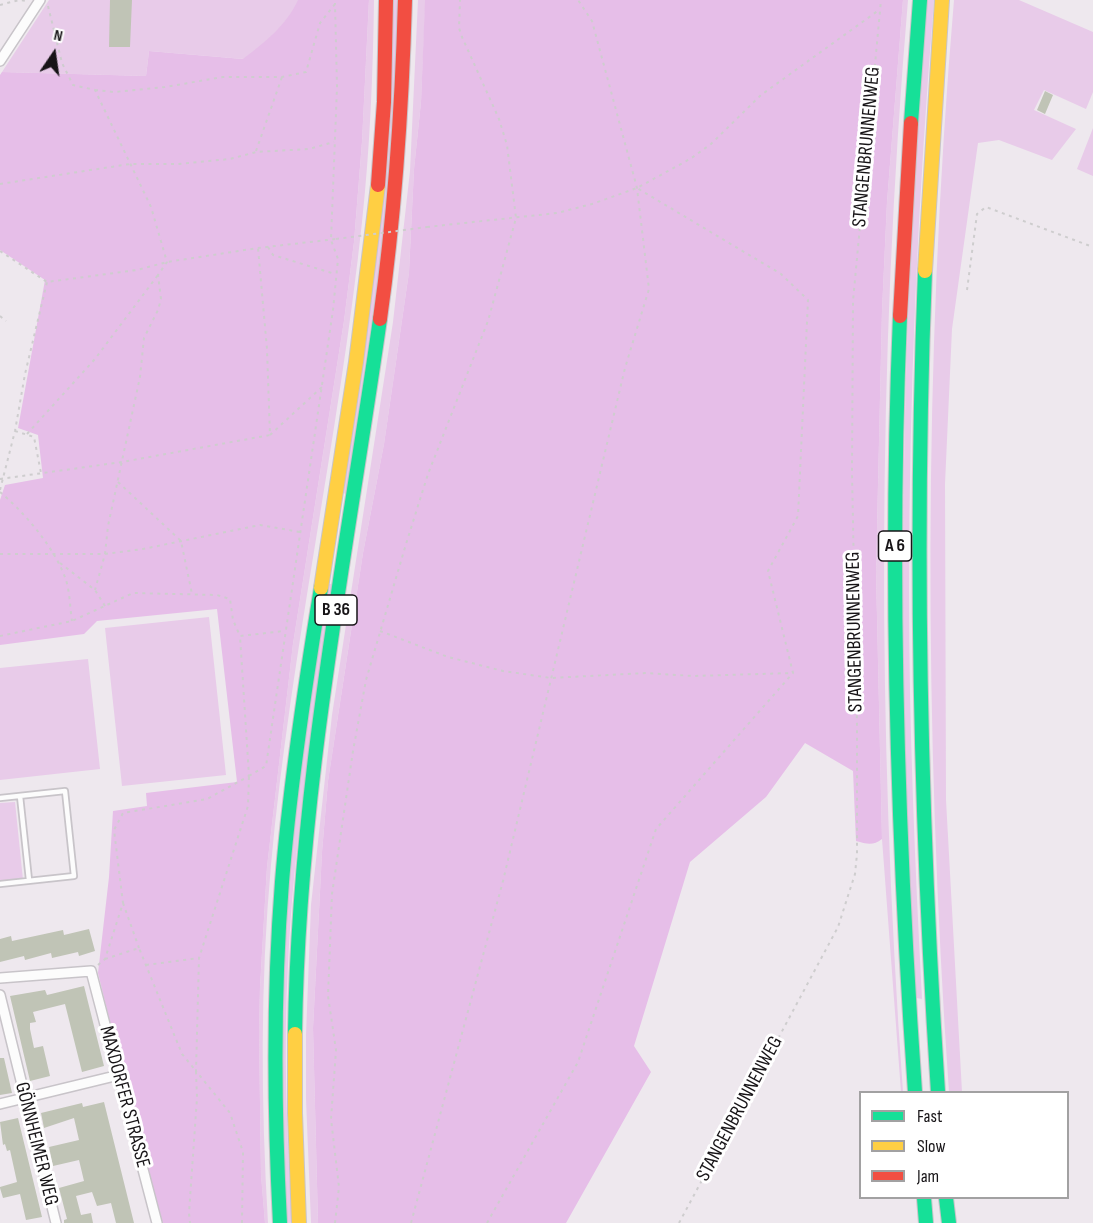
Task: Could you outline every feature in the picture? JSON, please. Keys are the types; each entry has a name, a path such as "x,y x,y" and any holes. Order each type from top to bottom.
{"highway":[{"name":"B 36","path":"280,1223 274,1067 280,898 286,832 306,682 370,258 386,57 386,0"},
{"name":"B 36","path":"299,1223 293,1081 295,962 300,893 316,743 386,282 401,131 405,0"},
{"name":"A 6","path":"915,1091 899,816 895,535 900,317 909,138 920,0"},
{"name":"A 6","path":"938,1091 921,813 917,539 922,325 932,124 942,0"},
{"path":"924,1199 926,1223"},
{"path":"946,1199 949,1223"}],"street":[{"path":"0,61 42,2"},
{"path":"0,978 91,971"},
{"name":"MAXDORFER STRASSE","path":"91,971 156,1223"},
{"name":"GÖNNHEIMER WEG","path":"0,995 56,1223"},
{"path":"0,1104 119,1075"}],"lane":[{"path":"0,798 65,791 74,876 0,884"},
{"path":"20,796 29,880"}],"path":[{"path":"0,5 19,0 42,2 62,63 73,86 114,92 165,87 223,77 282,77 306,72 320,23 335,3 337,87 331,240 338,259 323,387 266,766 207,799 123,813 114,830 123,903 139,948 182,1054 230,1113 243,1152 242,1223"},
{"path":"335,1223 339,1186 331,1119 336,1050 328,996 332,894 353,751 366,680 428,474 488,321 516,218 507,145 500,119 459,28 460,0"},
{"path":"411,1223 502,881 625,368 649,289 637,188 592,21 578,0"},
{"name":"STANGENBRUNNENWEG","path":"679,1223 838,927 855,874 857,727 852,472 852,300 881,0"},
{"path":"0,251 47,282 137,270 167,262 268,246 557,213 592,204 637,188 690,159 711,144 761,95 880,9"},
{"path":"256,152 282,77"},
{"path":"95,90 151,207 167,262"},
{"path":"0,184 130,164 230,159 256,152 309,149 334,142"},
{"path":"637,188 781,274 808,300 798,516 768,571 793,673"},
{"path":"967,290 977,214 986,207 1093,247"},
{"path":"268,246 273,255 336,274"},
{"path":"258,248 267,349 270,435"},
{"path":"27,434 95,360 167,262"},
{"path":"94,590 105,554 108,526 140,377 144,338 161,299 158,275"},
{"path":"47,282 0,491 19,508 57,561 67,582 72,621"},
{"path":"0,316 6,321"},
{"path":"1,479 122,462 270,435 323,387"},
{"path":"15,431 34,437 41,474"},
{"path":"118,482 181,541 192,595"},
{"path":"0,554 105,554 260,525 301,532"},
{"path":"57,561 94,590 105,606"},
{"path":"0,636 72,621 134,593 217,595 230,599 233,620 240,636 249,776 248,806 199,958 197,1098 190,1223"},
{"path":"240,636 285,631"},
{"path":"380,631 447,657 504,671 551,678 646,673 693,676 793,673"},
{"path":"487,1223 578,1062 656,829 793,673"},
{"path":"105,959 123,903"},
{"path":"91,971 105,959 139,948"},
{"path":"146,965 199,958"}],"shaded area":[{"path":"49,0 316,0 279,62 149,51 146,76 2,72"},
{"path":"298,0 369,0 354,242 344,321 293,644 267,867 259,1032 261,1175 265,1223 159,1223 98,973 109,877 113,811 147,806 146,793 237,782 217,609 97,621 84,634 0,645 0,500 5,485 43,478 38,435 18,428 45,280 0,250 0,75 2,72 146,76 149,51 243,59 281,26"},
{"path":"369,0 374,0 373,56 362,222 341,383 290,704 267,910 263,999 264,1133 268,1223 265,1223 261,1175 259,1032 267,867 293,644 344,321 354,242"},
{"path":"394,0 398,0 398,51 384,237 346,494 343,493"},
{"path":"418,0 425,0 425,11 409,272 384,444 363,553 328,781 313,1028 318,1223 311,1223 306,1035 311,905 332,715 393,322 410,171"},
{"path":"425,0 903,0 887,202 882,311 876,572 882,839 870,844 856,841 853,771 805,743 766,797 690,862 634,1046 651,1072 566,1223 318,1223 313,1028 328,781 363,553 384,444 409,272 414,169 421,102"},
{"path":"903,0 908,0 890,273 884,546 888,819 903,1091 901,1091 882,839 876,572 887,202"},
{"path":"927,0 934,0 915,296 909,592 913,796 922,999 916,998 909,852 904,707 903,562 908,312"},
{"path":"954,0 1019,0 1093,32 1093,92 1086,109 1044,90 1034,110 1076,129 1052,160 999,140 978,143 952,329 945,484 946,800 962,1091 949,1091 941,956 931,682 932,410 944,136"},
{"path":"1093,128 1093,176 1077,169"},
{"path":"329,584 332,584 306,774 291,916 286,1061 292,1223 287,1223 283,1052 284,968 289,882 301,770"},
{"path":"209,617 226,775 122,786 105,628"},
{"path":"88,659 100,769 0,780 0,668"},
{"path":"15,802 23,880 0,882 0,803"}],"building":[{"path":"110,0 132,0 130,47 109,47"},
{"path":"1045,91 1053,95 1045,114 1037,110"},
{"path":"89,929 95,951 79,956 78,952 52,958 51,953 25,960 24,956 0,962 0,939 11,936 12,941 63,930 64,935"},
{"path":"84,986 104,1066 82,1072 65,1004 33,1012 36,1022 30,1023 30,1029 34,1048 43,1046 50,1076 30,1081 10,996 45,990 47,995"},
{"path":"0,1058 4,1058 12,1093 0,1095"},
{"path":"104,1102 134,1223 116,1223 111,1203 97,1206 92,1192 76,1196 81,1215 91,1213 93,1223 64,1223 67,1219 59,1188 84,1181 79,1160 53,1166 49,1147 79,1140 74,1118 44,1128 41,1113 82,1103 83,1107"},
{"path":"18,1118 42,1217 26,1220 20,1194 3,1198 0,1188 17,1182 10,1150 7,1151 5,1144 3,1145 0,1122"}],"traffic: fast":[{"path":"911,123 920,0"},
{"path":"925,271 920,476 921,682 927,887 938,1091"},
{"path":"900,316 895,607 899,801 915,1091"},
{"path":"295,1034 298,944 314,765 380,319"},
{"path":"280,1223 275,1052 279,924 294,771 321,588"},
{"path":"924,1199 926,1223"},
{"path":"946,1199 949,1223"}],"traffic: slow":[{"path":"925,271 942,0"},
{"path":"321,588 356,362 378,185"},
{"path":"295,1034 299,1223"}],"traffic: jam":[{"path":"378,185 384,102 386,0"},
{"path":"380,319 397,160 405,0"},
{"path":"900,316 911,123"}]}
